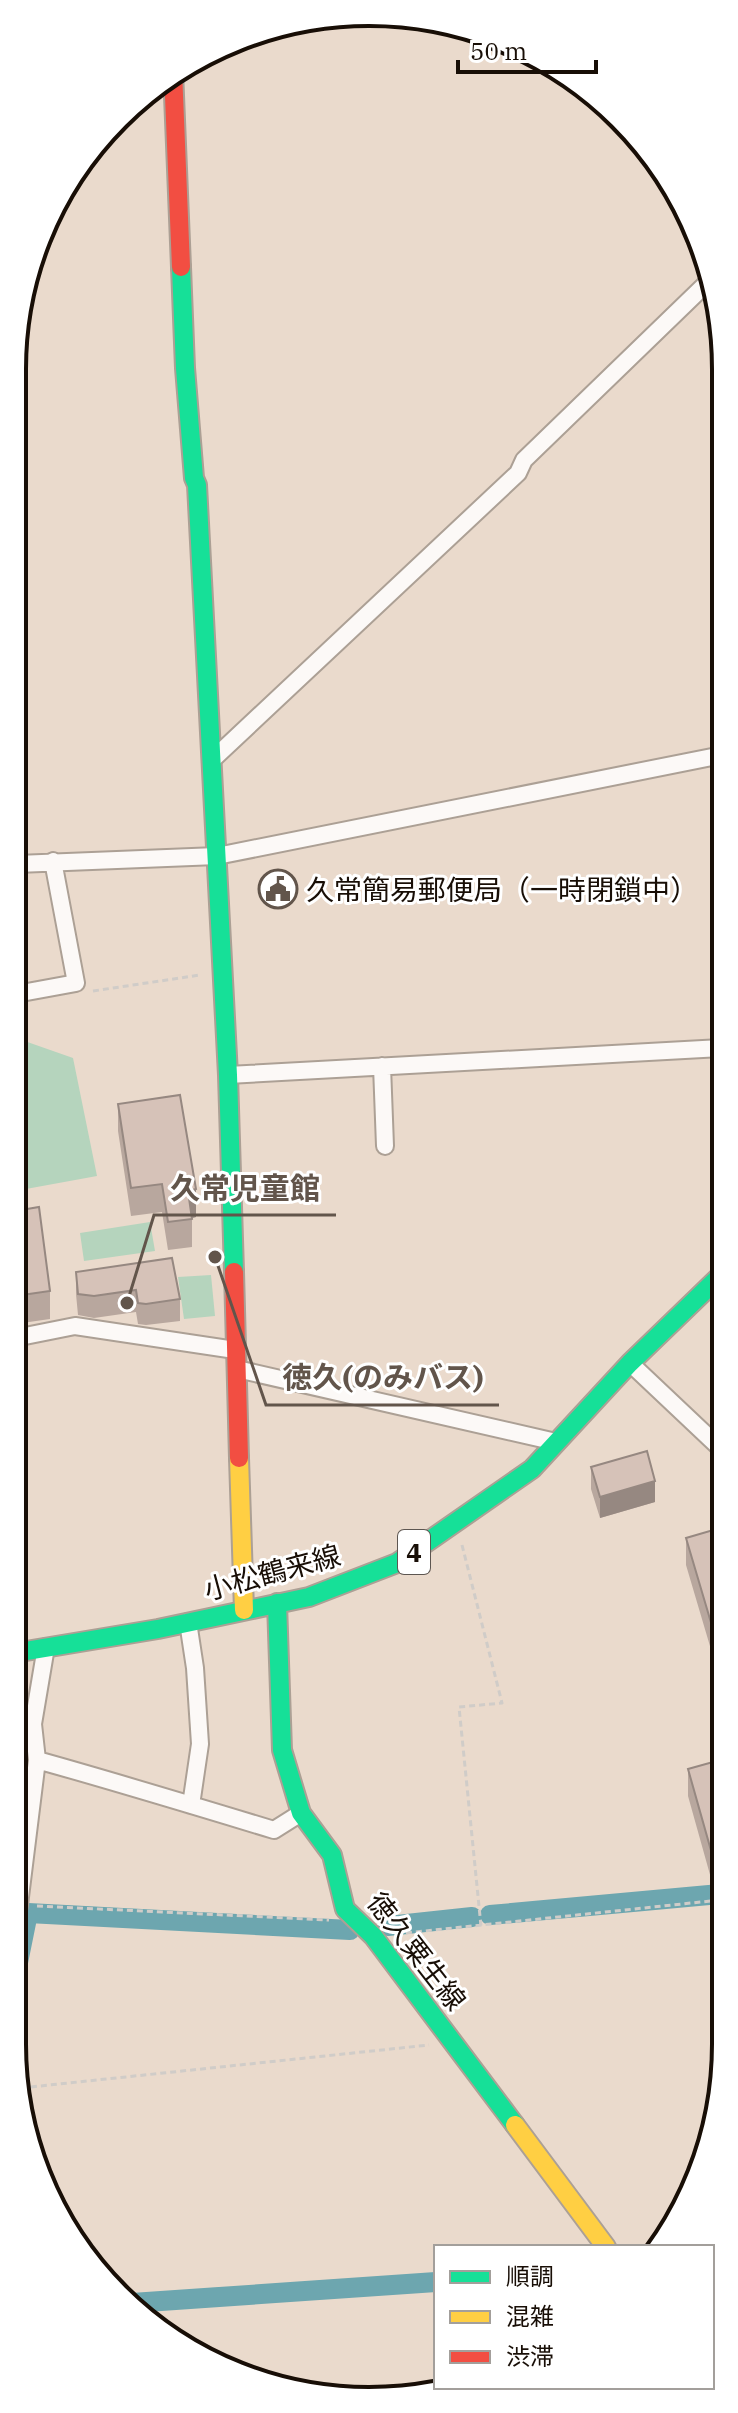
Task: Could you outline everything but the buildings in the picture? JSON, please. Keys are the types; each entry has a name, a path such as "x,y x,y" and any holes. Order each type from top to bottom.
{"main road":[{"path":"174,87 185,368 197,485 228,1075 244,1610"},
{"name":"小松鶴来線","path":"26,1651 309,1597 397,1563 532,1469 630,1363 712,1284"},
{"name":"徳久粟生線","path":"277,1603 282,1750 301,1813 332,1855 345,1909 373,1936 604,2245"}],"street":[{"path":"212,760 518,473 524,460 702,288"},
{"path":"26,863 217,856 712,757"},
{"path":"26,992 76,983 53,861"},
{"path":"228,1075 712,1048"},
{"path":"382,1066 385,1146"},
{"path":"26,1336 75,1326 236,1360 556,1442"},
{"path":"630,1363 712,1440"},
{"path":"188,1622 195,1668 200,1744 191,1805"},
{"path":"26,1849 37,1760 33,1724 46,1647"},
{"path":"37,1760 166,1795 274,1830 301,1813"}],"path":[{"path":"76,983 88,992 223,972"},
{"path":"456,1522 502,1703 459,1707 481,1926"},
{"path":"373,1936 712,1901"},
{"path":"26,1905 357,1922"},
{"path":"29,2087 453,2043"}],"green space":[{"path":"26,1042 73,1058 97,1176 26,1189"},
{"path":"150,1222 155,1251 84,1261 80,1233"},
{"path":"211,1275 215,1316 184,1319 178,1277"}],"waterway":[{"path":"490,1915 712,1895"},
{"path":"26,1923 28,1913 350,1930"},
{"path":"388,1926 472,1917"},
{"path":"143,2302 434,2282"}],"traffic: fast":[{"path":"181,267 185,368 197,485 228,1075 234,1272"},
{"path":"26,1651 158,1629 309,1597 397,1563 532,1469 630,1363 712,1284"},
{"path":"277,1603 282,1750 301,1813 332,1855 345,1909 373,1936 515,2125"}],"traffic: slow":[{"path":"239,1458 244,1610"},
{"path":"515,2125 605,2245"}],"traffic: jam":[{"path":"174,87 181,267"},
{"path":"234,1272 239,1458"}],"place":[{"name":"久常簡易郵便局（一時閉鎖中）","path":"278,889"},
{"name":"徳久(のみバス)","path":"215,1257"},
{"name":"久常児童館","path":"127,1303"}]}
